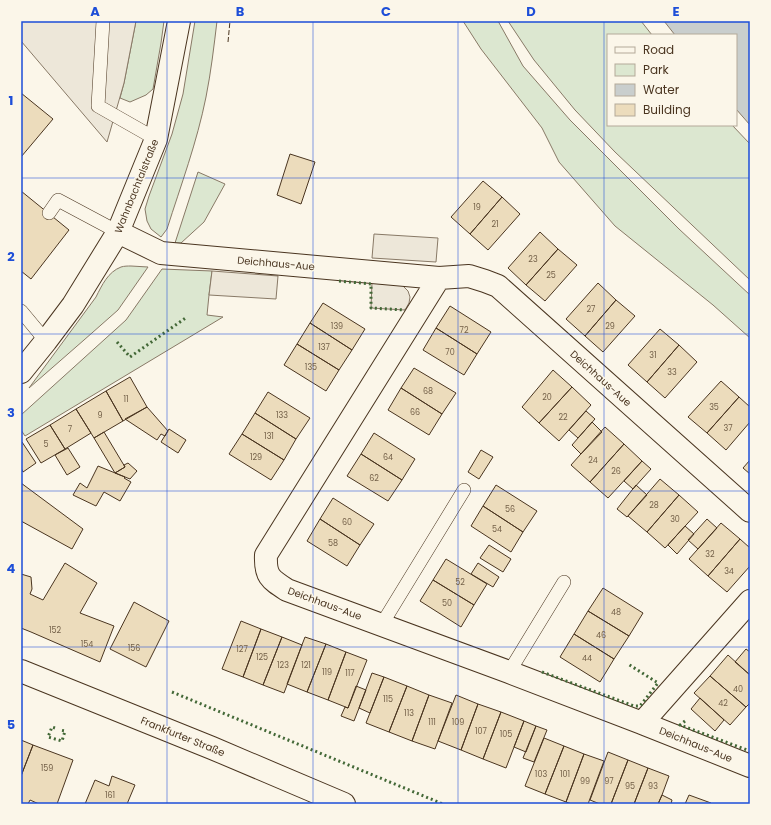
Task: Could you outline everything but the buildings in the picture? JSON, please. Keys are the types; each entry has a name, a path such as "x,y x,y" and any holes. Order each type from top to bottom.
{"street":[{"name":"Wahnbachtalstraße","path":"21,372 73,305 118,232 156,139 179,21"},
{"name":"Deichhaus-Aue","path":"118,232 161,253 440,278 469,276 498,286 750,511"},
{"name":"Deichhaus-Aue","path":"440,278 266,555 267,574 287,590 509,672 750,766"},
{"path":"642,723 750,601"},
{"name":"Frankfurter Straße","path":"21,671 212,748 344,804"}],"lane":[{"path":"104,21 98,106 156,139"},
{"path":"49,213 58,200 118,232"},
{"path":"21,311 46,341"},
{"path":"382,624 464,490"},
{"path":"509,672 564,582"}],"green space":[{"path":"136,21 164,21 153,89 146,95 130,102 120,98"},
{"path":"195,21 217,21 212,59 206,97 193,147 167,229 161,237 151,229 147,221 145,209 172,134 183,94"},
{"path":"463,21 498,21 523,66 570,120 679,229 750,295 750,338 713,305 615,226 559,162 542,128 481,49"},
{"path":"508,21 641,21 651,34 607,34 607,126 733,126 750,144 750,280 615,152 575,110 534,60"},
{"path":"198,172 225,184 204,222 181,243 175,243"},
{"path":"121,267 148,267 118,310 29,388 96,297 112,272"},
{"path":"162,269 212,271 207,315 223,317 25,436 21,430 21,415 126,320"}],"shaded area":[{"path":"21,21 136,21 124,83 107,142 21,41"},
{"path":"374,234 438,238 436,262 372,258"},
{"path":"212,271 278,276 276,299 209,295"},
{"path":"372,282 402,285 408,291 410,297 409,303 405,310 371,308"}],"water":[{"path":"664,21 750,21 750,125 737,110 737,34 674,34"}],"hedge":[{"path":"339,281 371,284 371,308 405,310"},
{"path":"117,342 130,357 187,317"},
{"path":"542,672 634,706 640,706 658,683 628,664"},
{"path":"172,692 443,804"},
{"path":"685,721 680,725 750,751"},
{"path":"55,728 52,727 48,737 62,741 65,731 60,730"}],"fence":[{"path":"228,42 230,21"}]}
